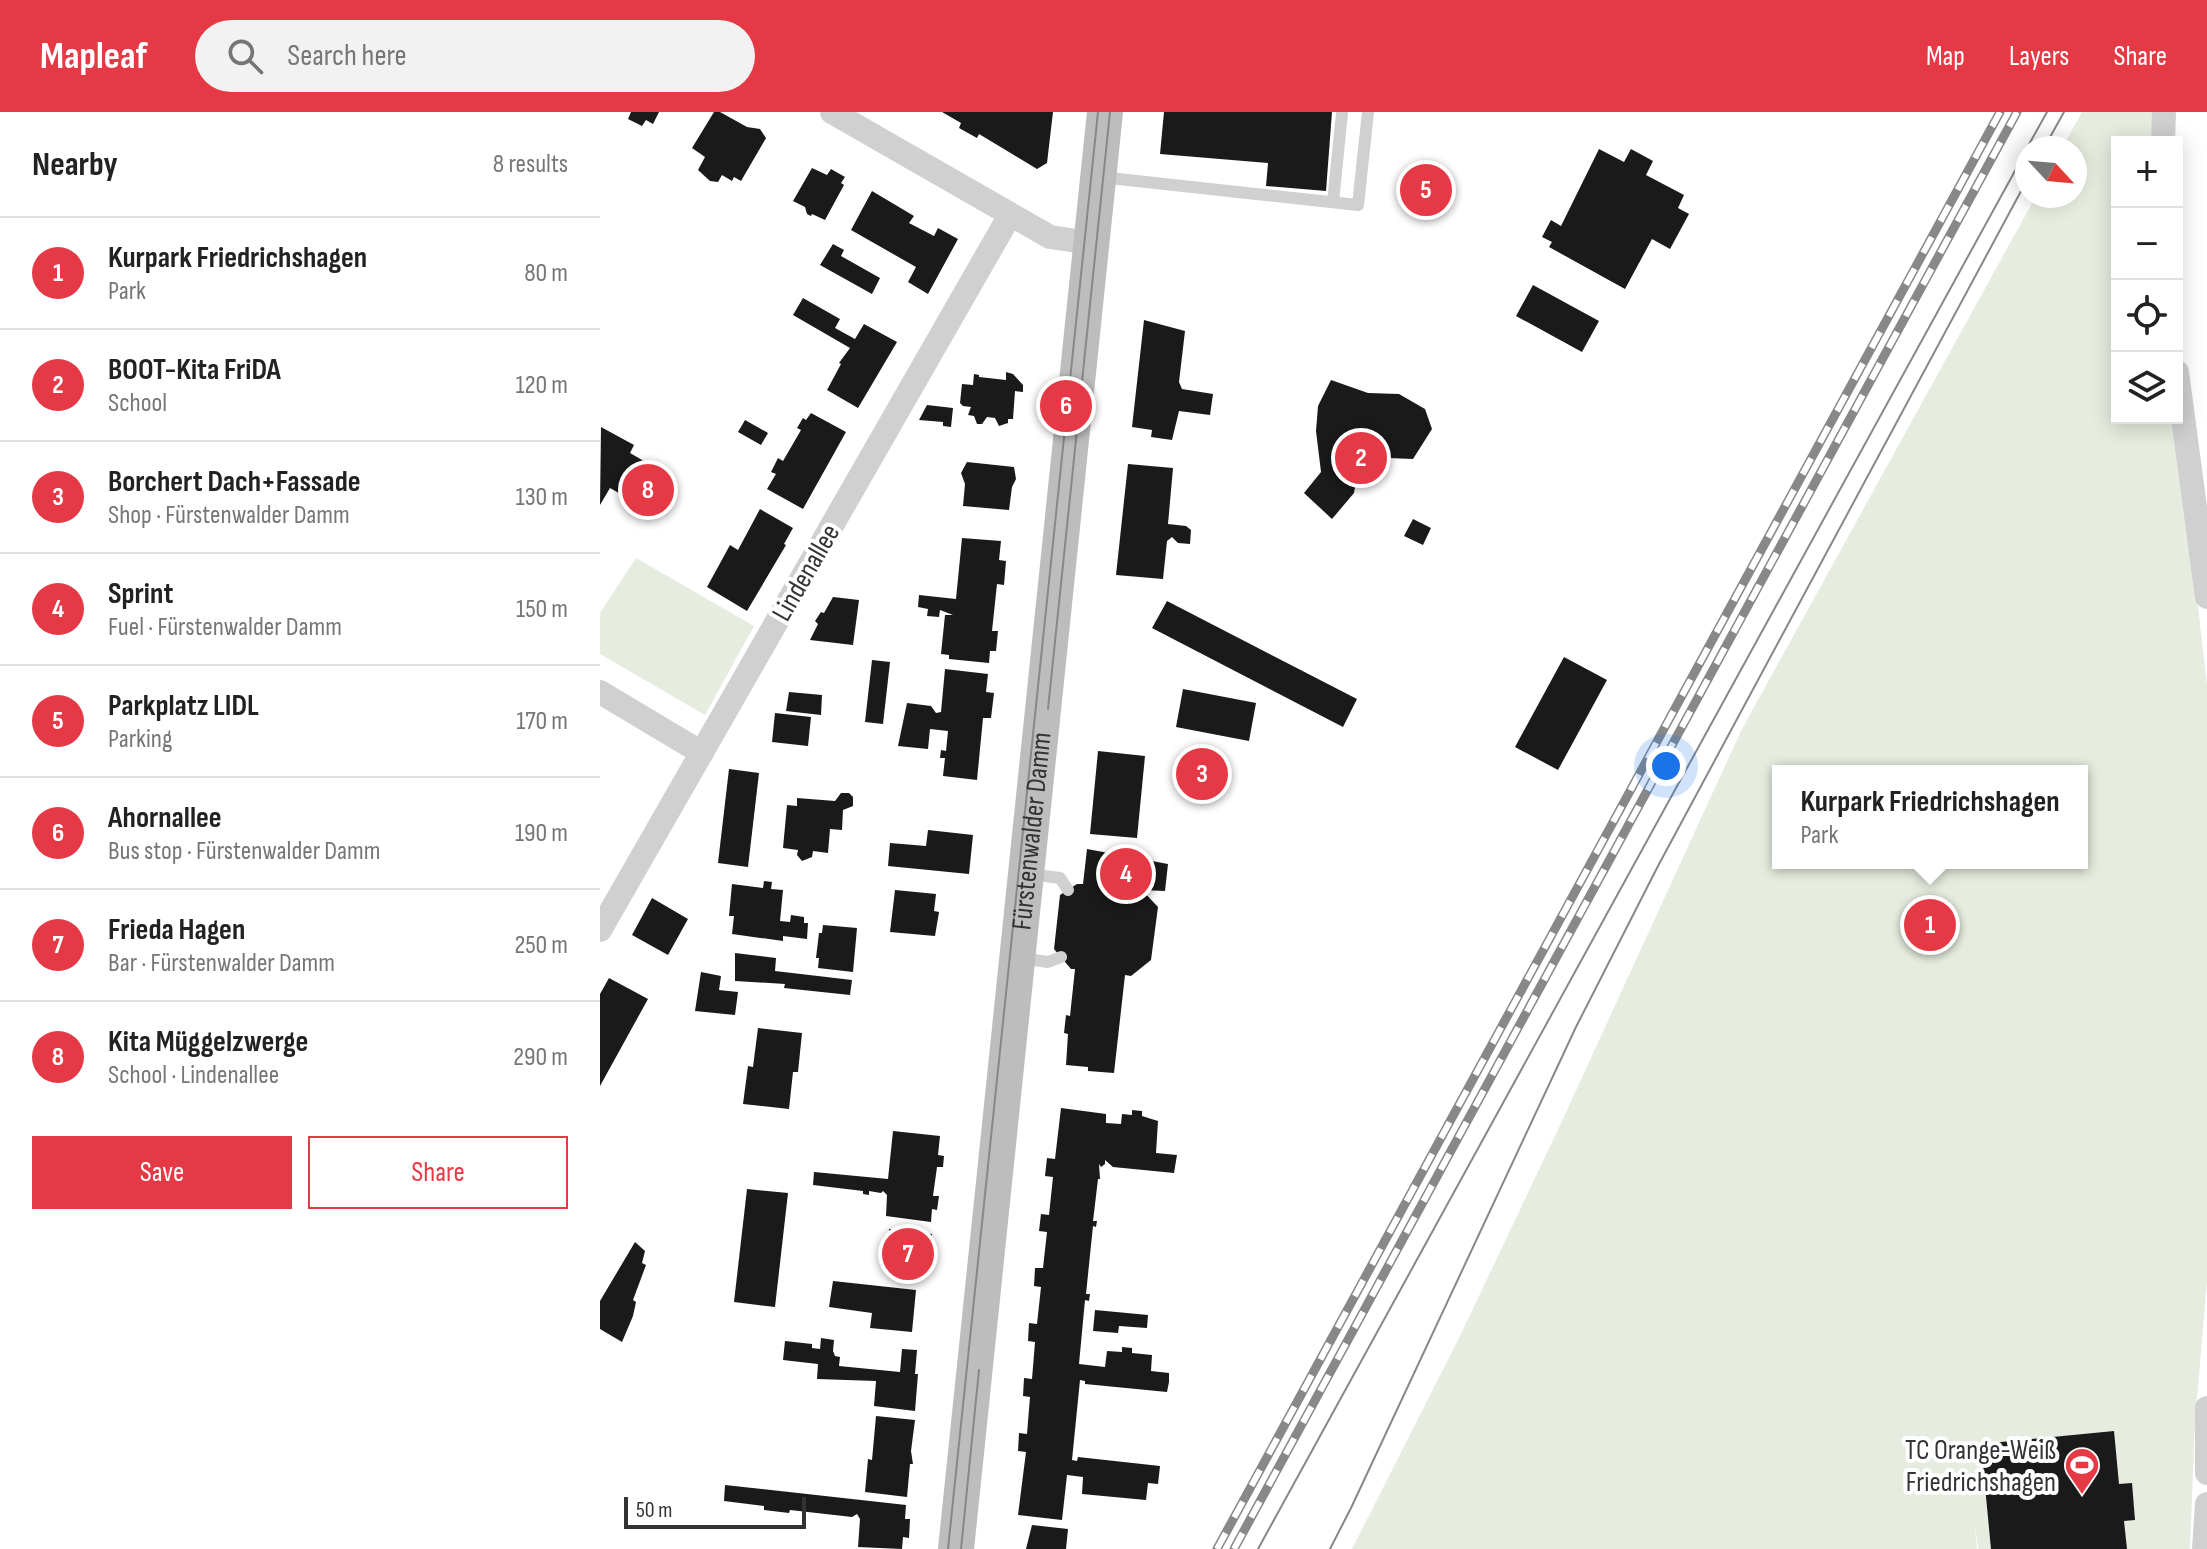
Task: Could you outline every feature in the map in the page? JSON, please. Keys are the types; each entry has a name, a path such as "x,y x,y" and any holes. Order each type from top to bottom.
{"main road":[{"name":"Fürstenwalder Damm","path":"956,1549 1105,112"}],"street":[{"path":"832,112 1050,237 1091,243"},
{"path":"2163,136 2164,112"},
{"name":"Lindenallee","path":"600,930 1010,215"},
{"path":"2183,417 2207,597"},
{"path":"600,692 702,753"},
{"path":"2207,1408 2207,1473"},
{"path":"2204,1549 2207,1504"}],"lane":[{"path":"1098,177 1358,205 1368,112"},
{"path":"1333,202 1342,113"},
{"path":"1025,873 1060,878 1068,890"},
{"path":"1017,958 1048,962 1061,957"}],"shaded area":[{"path":"2082,112 2160,112 2158,136 2111,136 2111,424 2177,424 2207,684 2207,1281 2195,1422 2190,1549 1978,1549 1974,1520 1977,1549 1352,1549 1460,1336 1742,729 2029,208 2087,208 2087,136 2069,136"},
{"path":"636,558 754,626 705,715 600,654 600,613"}],"building":[{"path":"631,112 659,112 653,124 646,120 642,126 628,119"},
{"path":"714,112 720,112 747,127 760,129 766,138 741,181 734,177 732,181 722,175 718,182 710,181 698,170 705,157 692,148"},
{"path":"942,112 1053,112 1047,163 1037,169 979,134 977,138 959,128 961,123"},
{"path":"1164,112 1332,112 1326,191 1266,186 1268,163 1160,154"},
{"path":"1599,149 1624,162 1631,149 1653,161 1646,175 1684,195 1678,208 1689,214 1670,249 1652,239 1625,289 1549,247 1552,242 1542,237 1551,220 1561,226"},
{"path":"812,168 827,175 831,169 845,177 841,183 844,185 825,220 807,214 805,207 793,201"},
{"path":"872,191 914,216 909,223 934,236 938,228 958,239 928,294 908,282 916,267 851,230"},
{"path":"833,244 844,250 841,256 880,278 872,294 820,265"},
{"path":"1533,285 1599,321 1582,352 1516,316"},
{"path":"803,298 840,319 835,328 855,339 864,324 897,342 858,408 827,390 839,363 850,348 793,315"},
{"path":"1144,320 1185,331 1179,382 1182,389 1213,394 1210,415 1179,411 1172,440 1151,437 1152,430 1132,427"},
{"path":"1006,372 1013,374 1023,385 1023,392 1015,391 1013,419 999,426 995,418 987,417 982,424 977,424 974,416 968,415 971,407 960,403 962,384 973,385 974,374 1006,380"},
{"path":"1331,380 1368,393 1399,394 1425,409 1432,429 1413,459 1388,458 1378,450 1361,453 1354,493 1332,519 1304,493 1321,472 1316,431 1318,406"},
{"path":"927,405 953,408 951,427 943,426 943,422 919,420"},
{"path":"811,413 846,432 803,509 767,489 776,474 771,472 778,458 783,461 801,430 797,428 803,418 806,420"},
{"path":"745,420 768,433 761,445 738,432"},
{"path":"601,427 634,445 630,453 668,475 649,510 610,488 600,505"},
{"path":"967,462 1014,467 1016,479 1009,510 963,506 965,484 961,473"},
{"path":"1128,464 1173,468 1168,524 1186,526 1191,530 1190,544 1178,543 1172,537 1167,541 1163,579 1116,575"},
{"path":"760,509 793,528 747,611 707,587 730,545 738,550"},
{"path":"1413,519 1431,528 1423,545 1404,536"},
{"path":"962,538 1001,541 999,560 1006,561 1004,585 997,584 992,631 998,631 996,651 990,651 989,663 949,659 949,655 941,654 945,615 953,615 940,610 939,617 927,616 928,609 918,607 919,595 956,599"},
{"path":"833,597 859,600 853,645 810,640 818,624 815,621"},
{"path":"1167,601 1357,699 1343,727 1152,628"},
{"path":"1564,657 1607,680 1558,770 1515,747"},
{"path":"872,660 890,662 883,724 865,722"},
{"path":"945,669 988,674 986,692 994,693 991,718 983,718 977,780 943,776 945,758 940,758 941,750 946,751 948,731 930,729 928,749 898,746 907,703 931,706 936,713 941,712"},
{"path":"1183,689 1256,703 1249,741 1176,727"},
{"path":"789,692 822,695 821,715 786,711"},
{"path":"775,713 811,717 808,746 772,742"},
{"path":"1098,751 1145,756 1137,838 1090,834"},
{"path":"729,769 759,773 748,867 718,863"},
{"path":"841,793 849,793 853,797 853,806 843,810 842,830 830,829 828,853 813,851 812,857 802,861 797,855 798,850 783,848 787,805 797,806 797,798 835,801"},
{"path":"928,830 973,835 969,874 888,866 890,843 926,846"},
{"path":"1087,849 1168,864 1165,891 1142,890 1158,907 1151,960 1131,976 1125,975 1114,1073 1066,1065 1068,1034 1064,1033 1066,1015 1070,1016 1075,969 1071,969 1054,949 1060,895 1077,884 1083,884"},
{"path":"764,881 772,882 771,889 783,890 780,921 790,922 791,915 804,917 804,923 808,923 807,939 783,936 783,941 732,934 734,916 729,916 732,884 763,888"},
{"path":"895,890 936,894 934,911 939,912 935,936 890,932"},
{"path":"652,898 688,919 668,955 632,935"},
{"path":"823,925 857,928 853,972 818,968 819,958 816,958"},
{"path":"735,953 776,958 775,971 852,980 850,995 784,988 785,984 735,981"},
{"path":"701,972 721,976 719,990 738,992 735,1015 695,1011"},
{"path":"609,978 648,999 600,1086 600,994"},
{"path":"758,1028 802,1033 798,1072 793,1072 789,1109 743,1104 748,1066 753,1067"},
{"path":"1061,1108 1106,1114 1106,1123 1121,1124 1122,1114 1132,1115 1132,1110 1142,1111 1142,1116 1158,1121 1156,1153 1177,1155 1174,1173 1113,1167 1105,1160 1101,1167 1099,1164 1100,1179 1093,1221 1097,1221 1096,1227 1093,1226 1086,1294 1090,1294 1089,1301 1085,1300 1079,1364 1105,1367 1107,1351 1122,1352 1122,1347 1132,1348 1132,1353 1152,1355 1151,1371 1169,1373 1169,1382 1167,1392 1085,1384 1080,1380 1072,1460 1077,1461 1078,1457 1160,1466 1158,1484 1148,1483 1146,1500 1082,1494 1083,1477 1067,1475 1062,1520 1018,1515 1026,1452 1018,1451 1019,1433 1027,1434 1030,1397 1023,1396 1024,1378 1032,1379 1035,1342 1028,1341 1029,1323 1037,1324 1041,1287 1034,1286 1035,1268 1043,1268 1047,1232 1039,1231 1041,1214 1049,1215 1053,1177 1045,1176 1047,1158 1055,1159"},
{"path":"893,1131 940,1136 938,1155 944,1156 943,1167 937,1167 933,1196 939,1196 937,1210 932,1209 931,1222 886,1216 887,1195 883,1191 869,1191 869,1195 863,1194 863,1191 813,1185 814,1172 888,1179"},
{"path":"747,1189 788,1193 775,1307 734,1302"},
{"path":"889,1229 932,1234 931,1269 883,1264"},
{"path":"635,1242 645,1251 642,1263 646,1265 633,1300 636,1302 633,1316 622,1342 600,1329 600,1301"},
{"path":"833,1281 916,1290 912,1332 870,1328 872,1313 829,1307"},
{"path":"1095,1310 1148,1315 1147,1328 1119,1326 1118,1333 1093,1331"},
{"path":"821,1338 834,1340 833,1351 835,1356 840,1357 839,1366 900,1372 902,1349 917,1350 915,1411 874,1406 876,1381 817,1379 818,1364 783,1360 785,1341 812,1344 812,1348 820,1349"},
{"path":"876,1416 915,1420 911,1451 913,1464 910,1464 907,1497 865,1492"},
{"name":"TC Orange-Weiß Friedrichshagen","path":"2114,1431 2119,1484 2132,1483 2135,1520 2124,1521 2127,1549 1991,1549 1981,1444"},
{"path":"725,1485 906,1505 905,1519 910,1519 909,1538 903,1537 902,1549 858,1547 860,1519 857,1514 852,1517 764,1510 764,1506 724,1501"},
{"path":"1032,1525 1068,1529 1066,1549 1026,1549"}],"tram line":[{"path":"948,1549 1098,112"},
{"path":"1048,709 1110,112"},
{"path":"2034,136 2047,112"},
{"path":"2051,136 2064,112"},
{"path":"1258,1549 2015,171"},
{"path":"1330,1549 1576,1027 1658,866 2015,202"},
{"path":"961,1549 979,1370"}],"railway":[{"path":"1217,1549 2000,112"},
{"path":"1234,1549 2017,112"}],"place":[{"name":"Parkplatz LIDL","path":"1426,190"},
{"name":"Ahornallee","path":"1066,406"},
{"name":"BOOT-Kita FriDA","path":"1361,458"},
{"name":"Kita Müggelzwerge","path":"648,490"},
{"name":"Borchert Dach+Fassade","path":"1202,774"},
{"name":"Sprint","path":"1126,874"},
{"name":"Kurpark Friedrichshagen","path":"1930,925"},
{"name":"Frieda Hagen","path":"908,1254"},
{"name":"TC Orange-Weiß Friedrichshagen","path":"2082,1496"}]}
